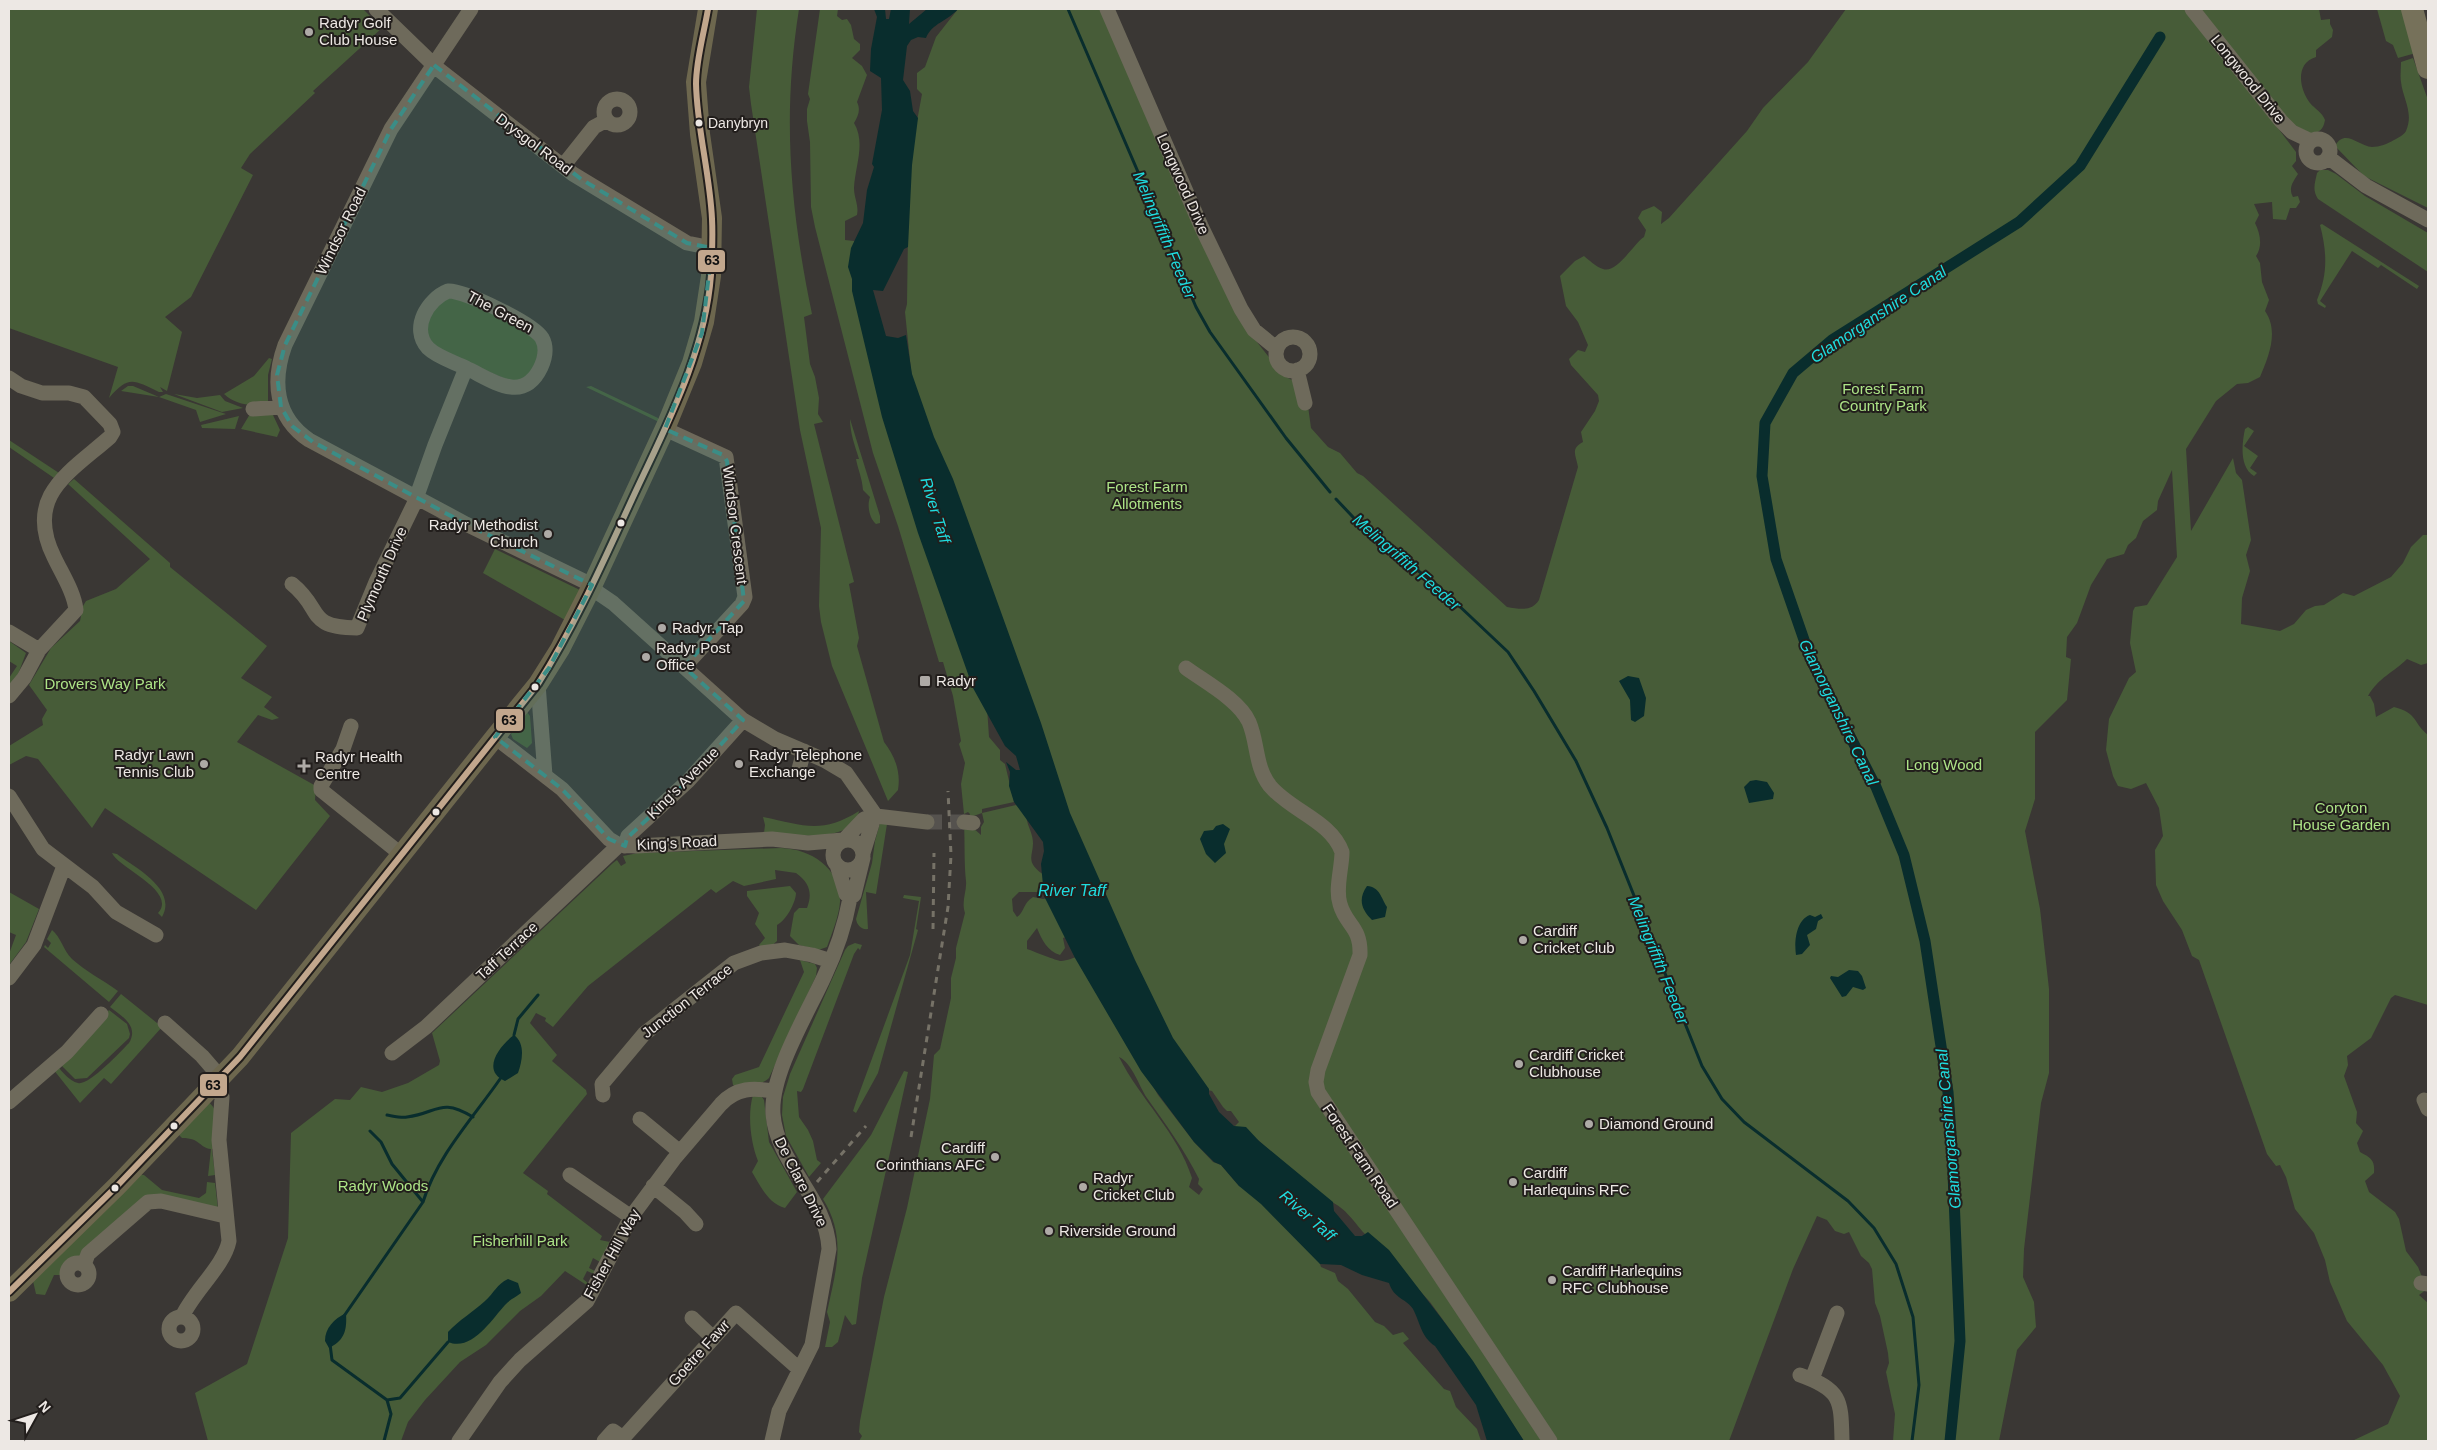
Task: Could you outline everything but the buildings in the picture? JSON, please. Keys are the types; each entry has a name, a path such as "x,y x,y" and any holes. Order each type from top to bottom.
{"highway":[{"path":"2412,9 2428,68"}],"main road":[{"path":"9,1292 118,1185 217,1082 402,856 538,684 560,649 592,587 665,429 690,369 702,333 710,287 712,218 700,134 696,82 708,9"}],"street":[{"name":"Drysgol Road","path":"376,9 434,64 563,166 687,243 712,248"},
{"name":"Windsor Road","path":"471,9 391,129 285,345 277,375 278,396 281,407 292,426 309,440 417,498 592,587 613,603 743,720 775,739 838,767 846,773 872,815"},
{"name":"Longwood Drive","path":"1107,9 1201,226 1241,309 1254,330 1276,348 1275,354 1279,366 1292,372 1297,370"},
{"name":"Longwood Drive","path":"2192,9 2281,121 2292,132 2311,141 2320,139 2326,142 2330,149 2328,157 2366,186 2428,220"},
{"path":"563,166 594,127 607,120"},
{"name":"The Green","path":"448,291 464,293 532,326 544,340 545,352 541,366 534,378 524,386 517,388 505,386 466,368 431,351 422,337 421,324 431,302 448,291"},
{"path":"1276,348 1284,339 1290,337 1300,339 1309,348 1309,360 1303,368 1297,370 1305,403"},
{"path":"417,498 435,445 466,368"},
{"path":"9,378 21,386 42,393 69,393 84,397 112,428 110,437 62,480 46,504 43,518 45,534 69,588 76,610 39,650 24,678 9,696"},
{"path":"254,409 281,407"},
{"name":"Windsor Crescent","path":"665,429 726,457 745,597 742,604 684,667"},
{"name":"Plymouth Drive","path":"292,584 303,594 324,623 332,627 357,628 376,582 417,498"},
{"path":"9,632 39,650"},
{"name":"Forest Farm Road","path":"1186,668 1239,708 1248,720 1259,765 1271,787 1329,832 1340,846 1342,852 1339,901 1342,910 1357,931 1360,955 1318,1070 1316,1082 1318,1092 1550,1441"},
{"path":"538,684 544,774"},
{"name":"King's Avenue","path":"622,845 628,836 688,781 743,720"},
{"path":"351,726 349,736 321,786 321,790 402,856"},
{"name":"King's Road","path":"495,738 562,788 609,839 622,845 772,839 808,843 843,840"},
{"path":"800,769 804,752"},
{"path":"9,796 43,849 93,887 116,912 156,936"},
{"path":"850,898 846,894 836,864 834,849 864,819 872,815 884,819 927,822"},
{"name":"De Clare Drive","path":"772,1441 779,1411 812,1346 828,1264 828,1235 822,1216 785,1154 774,1124 774,1091 780,1072 831,962 850,898 854,895 872,824 872,815"},
{"path":"808,843 844,870 854,869 863,855 855,841 843,840"},
{"name":"Taff Terrace","path":"392,1053 431,1023 622,845"},
{"path":"9,978 34,946 64,866"},
{"name":"Junction Terrace","path":"603,1094 602,1084 644,1034 734,963 761,953 785,950 812,955 831,962"},
{"path":"9,1102 66,1052 101,1014"},
{"path":"165,1023 202,1056 217,1082 222,1097 219,1140 225,1216 229,1241 228,1248 188,1304 182,1317"},
{"name":"Fisher Hill Way","path":"459,1441 496,1388 520,1360 587,1301 631,1217 680,1152 730,1096 748,1089 774,1091"},
{"path":"640,1119 680,1152"},
{"path":"570,1175 631,1217"},
{"path":"653,1186 685,1212 696,1224"},
{"path":"84,1265 88,1254 148,1202 161,1201 225,1216"},
{"name":"Goetre Fawr","path":"604,1441 613,1430 625,1440 736,1312 799,1369"},
{"path":"1837,1313 1806,1377 1826,1386 1835,1395 1841,1406 1842,1441"},
{"path":"692,1318 713,1338"}],"highlighted area":[{"path":"434,65 581,179 687,243 712,248 702,333 665,429 723,455 727,461 744,601 684,667 743,720 688,781 627,838 625,846 609,839 562,789 495,737 549,668 592,585 466,524 313,442 292,426 281,407 277,375 285,345 391,129"}],"green space":[{"path":"9,9 363,9 382,28 313,91 315,93 250,154 241,168 253,175 191,297 165,317 182,332 167,391 160,387 163,392 159,392 132,382 122,386 109,398 118,367 9,328"},
{"path":"757,9 799,9 791,87 791,162 798,237 812,314 804,317 810,364 815,377 819,398 818,414 823,422 814,424 854,582 849,584 859,638 857,646 884,742 894,759 898,771 898,790 888,801 832,666 821,622 819,606 821,528 800,430 749,87"},
{"path":"820,9 838,9 837,16 842,20 847,19 851,25 854,39 860,44 860,50 852,58 862,66 867,75 857,102 859,108 854,123 860,147 854,188 857,215 845,221 845,240 854,241 857,274 987,707 989,737 1000,750 1000,760 1005,764 1014,802 982,809 982,813 968,818 970,814 968,812 964,814 961,784 965,763 959,744 961,741 953,696 943,662 939,662 898,526 873,453 815,227 811,207 810,142 807,121 807,109 810,99 808,94"},
{"name":"Forest Farm Country Park","path":"958,9 1103,9 1249,332 1284,376 1292,380 1308,406 1311,428 1328,447 1340,453 1357,473 1363,476 1507,607 1521,609 1529,608 1539,600 1578,467 1575,450 1583,442 1581,432 1595,411 1599,401 1598,395 1571,365 1569,359 1578,350 1585,352 1588,345 1578,322 1566,306 1560,276 1575,261 1584,256 1603,269 1614,267 1644,237 1646,230 1638,218 1642,211 1654,206 1662,212 1661,224 1669,218 1747,131 1763,108 1808,62 1846,9 2188,9 2296,152 2296,161 2292,166 2298,174 2291,191 2293,197 2298,196 2300,202 2296,208 2290,208 2286,220 2273,219 2272,202 2254,204 2259,215 2255,223 2260,240 2260,248 2256,256 2260,263 2262,282 2269,300 2265,311 2271,327 2271,344 2267,361 2260,377 2248,383 2237,384 2216,401 2186,449 2191,531 2233,458 2236,473 2242,480 2251,540 2246,555 2250,571 2242,598 2241,624 2280,631 2294,624 2306,610 2324,605 2343,593 2354,596 2391,577 2403,563 2411,547 2423,535 2428,535 2428,663 2421,665 2407,659 2381,680 2368,696 2370,696 2374,704 2376,717 2394,707 2402,709 2411,715 2428,735 2428,1005 2395,995 2391,998 2371,1038 2347,1056 2348,1065 2344,1076 2357,1112 2356,1123 2363,1131 2357,1143 2360,1152 2370,1158 2374,1165 2374,1173 2365,1181 2369,1192 2395,1212 2399,1219 2406,1251 2418,1267 2427,1289 2419,1295 2428,1303 2428,1441 2352,1441 2388,1424 2400,1396 2383,1365 2347,1321 2330,1282 2325,1260 2314,1233 2295,1209 2286,1177 2280,1165 2276,1166 2267,1154 2199,960 2192,956 2182,930 2163,901 2156,885 2155,850 2163,836 2159,808 2146,783 2131,789 2118,786 2113,776 2106,750 2109,719 2129,678 2136,672 2130,643 2133,611 2135,607 2147,605 2177,557 2172,470 2158,501 2157,510 2143,521 2136,538 2128,545 2124,554 2107,559 2091,585 2077,623 2067,637 2066,657 2071,659 2067,700 2035,732 2035,799 2025,831 2040,909 2049,989 2049,1073 2041,1103 2024,1249 2023,1277 2034,1302 2036,1327 2017,1350 1999,1441 1893,1441 1895,1414 1886,1372 1889,1363 1888,1353 1880,1316 1875,1303 1872,1269 1869,1263 1861,1256 1849,1232 1844,1234 1835,1231 1827,1220 1817,1216 1793,1269 1729,1441 1524,1441 1430,1302 1368,1234 1365,1234 1343,1209 1325,1199 1258,1140 1234,1127 1239,1122 1231,1111 1227,1111 1223,1107 1212,1091 1203,1089 1181,1051 1173,1044 1068,819 1013,647 967,524 914,399 905,312 907,304 908,234 900,213 922,94 917,89 917,73 925,67 936,37"},
{"path":"2198,9 2319,9 2321,20 2330,19 2333,30 2332,37 2316,50 2316,57 2309,60 2305,65 2301,77 2306,97 2325,120 2321,130 2311,134 2290,123"},
{"path":"2377,9 2403,9 2416,53 2398,58 2393,45 2386,41"},
{"path":"2413,58 2428,100 2428,208 2364,176 2335,146 2343,138 2352,139 2372,147 2383,145 2405,132 2409,118 2401,82 2401,62"},
{"path":"2320,170 2328,170 2336,174 2365,196 2428,233 2428,272 2318,199 2314,186 2317,173"},
{"path":"2322,224 2419,286 2417,289 2381,265 2378,268 2352,251 2320,301 2326,306 2325,308 2318,304 2317,300 2325,272 2324,244 2320,225"},
{"path":"451,295 530,330 540,346 533,372 515,383 438,350 426,333 426,328 434,307"},
{"path":"269,358 272,359 268,375 268,403 256,405 239,403 224,394 254,376"},
{"path":"128,386 133,386 159,397 121,391"},
{"path":"591,386 658,418 659,422 586,387"},
{"path":"166,394 226,414 200,422 196,410 159,397"},
{"path":"174,394 197,398 220,395 225,401 243,408 222,412"},
{"path":"250,414 273,415 280,430 277,437 241,429"},
{"path":"239,416 235,429 202,428 201,425"},
{"path":"850,419 880,516 880,523 876,524 870,515 870,497 863,490 856,459 859,459"},
{"path":"2248,427 2254,431 2244,446 2258,456 2250,468 2257,473 2254,476 2246,467 2243,454 2245,429"},
{"path":"9,440 59,473 54,478 9,447"},
{"name":"Drovers Way Park","path":"74,479 170,563 170,567 267,646 241,678 272,697 264,707 279,718 272,720 258,715 237,742 316,786 315,800 330,816 256,910 105,808 92,828 38,759 26,756 9,765 9,746 43,725 42,719 47,710 29,685 51,648 80,621 86,601 116,589 150,559 68,484"},
{"path":"495,549 580,590 565,620 483,573"},
{"path":"9,641 26,653 17,677 9,686 9,678 17,666 9,661"},
{"path":"527,712 530,716 532,743 527,748 513,739 511,734"},
{"path":"1016,805 1026,813 1033,843 1032,862 1047,877 1045,892 1019,892 1012,899 1013,911 1017,917 1027,902 1033,897 1043,899 1056,897 1069,936 1063,938 1065,948 1060,955 1052,951 1043,941 1037,928 1027,941 1027,949 1061,961 1081,956 1158,1095 1194,1142 1213,1162 1221,1165 1239,1186 1247,1187 1318,1258 1321,1267 1335,1273 1338,1281 1348,1289 1375,1322 1384,1326 1393,1335 1403,1332 1409,1339 1403,1343 1444,1389 1450,1391 1456,1407 1477,1429 1481,1441 859,1441 862,1436 859,1432 860,1421 884,1297 907,1208 930,1099 934,1055 940,1049 951,998 951,978 965,913 964,824 972,827 981,835 981,827 984,822 982,813","holes":["1119,1057 1124,1060 1193,1168 1199,1179 1198,1184 1203,1189 1199,1195 1189,1187 1192,1178 1178,1146 1137,1087"]},
{"path":"859,811 854,822 845,829 832,834 803,836 764,833 763,817 801,825 822,826 834,823"},
{"path":"880,823 928,824 928,829 887,824 876,894 866,892 868,929 863,929 856,919 872,863"},
{"name":"Radyr Woods","path":"781,848 803,852 813,857 830,870 835,879 839,890 840,902 827,947 818,950 799,945 790,936 794,913 799,908 807,908 809,903 809,888 796,873 775,870 776,879 744,886 733,881 716,893 711,889 588,986 553,1027 545,1021 546,1018 536,1013 530,1023 557,1055 552,1061 586,1090 587,1094 523,1173 548,1191 547,1194 602,1236 600,1240 610,1242 600,1262 593,1258 589,1268 595,1271 594,1274 587,1271 583,1279 589,1284 588,1286 565,1271 541,1296 520,1311 486,1345 460,1362 425,1400 408,1422 401,1441 208,1441 195,1393 247,1364 288,1238 291,1133 335,1099 350,1100 361,1087 382,1092 408,1083 439,1065 440,1061 432,1033 613,863 617,860 621,866 626,863 623,856 638,853"},
{"path":"112,853 117,854 143,872 159,888 164,897 165,907 162,917 158,913 162,905 160,896 154,888 116,859"},
{"path":"790,886 796,893 796,897 787,915 777,925 777,941 769,948 761,947 759,945 765,938 755,924 759,913 747,896 747,891"},
{"path":"9,892 39,909 26,942 9,965 9,954 16,935 9,932"},
{"path":"904,895 921,897 916,929 918,930 878,1073 856,1113 853,1111 856,1102 910,955 919,901 903,898"},
{"path":"52,930 58,936 72,959 118,991 109,1002 44,947 45,945 48,948 51,943 47,939"},
{"path":"855,943 862,945 860,950 858,948 854,954 803,1089 801,1092 797,1091 799,1117 808,1130 813,1141 817,1160 821,1163 809,1177 786,1136 782,1115 783,1097 790,1074 845,950 848,946"},
{"path":"800,960 815,964 817,968 816,976 769,1078 762,1083 752,1086 741,1087 733,1085 732,1079 735,1075 759,1067 804,972"},
{"path":"121,994 162,1027 111,1084 104,1078 80,1103 53,1069 57,1066 72,1080 83,1083 104,1068 129,1043 132,1037 131,1027 124,1018 110,1007"},
{"path":"109,1010 127,1024 130,1034 129,1038 87,1078 75,1079 60,1064 80,1045"},
{"path":"904,1071 908,1072 862,1278 856,1324 852,1325 845,1315 838,1342 832,1347 825,1347 830,1322 827,1312 836,1268 837,1241 835,1227 823,1199 871,1135"},
{"path":"753,1095 762,1097 764,1100 769,1142 797,1192 785,1208 774,1203 769,1198 752,1172 758,1161 753,1146 751,1129 750,1111"},
{"path":"208,1102 215,1111 218,1130 216,1148 212,1149 215,1175 208,1176 211,1149 204,1147 196,1141 182,1138 177,1133"},
{"path":"135,1174 144,1175 162,1190 199,1198 206,1193 207,1182 215,1183 218,1209 138,1202 71,1263 66,1275 54,1275 45,1295 36,1294 33,1281"}],"water":[{"name":"River Taff","path":"874,9 885,9 886,19 889,19 891,9 910,9 909,24 927,9 958,9 936,25 926,38 918,37 911,40 907,46 903,80 910,91 913,111 918,118 912,165 908,247 904,249 883,291 873,290 886,336 898,338 906,335 912,374 934,437 953,479 1041,723 1070,813 1135,960 1173,1038 1209,1089 1209,1094 1219,1112 1234,1126 1246,1127 1259,1141 1333,1202 1334,1211 1355,1236 1362,1236 1368,1232 1389,1250 1473,1361 1524,1441 1487,1441 1476,1405 1421,1329 1413,1309 1397,1296 1389,1283 1362,1275 1341,1265 1320,1264 1261,1204 1239,1186 1221,1165 1214,1162 1194,1142 1141,1071 1075,958 1044,896 1041,864 1044,851 1043,842 1014,802 1009,786 1010,772 1006,762 1016,770 1020,770 1016,756 1005,746 973,688 918,533 882,417 852,291 852,279 848,267 851,248 863,223 867,190 874,167 872,164 882,110 881,78 870,71 871,49 877,17"},
{"path":"1628,676 1639,678 1646,698 1644,716 1635,722 1631,720 1630,700 1619,681"},
{"path":"1750,781 1767,782 1774,793 1773,799 1749,803 1744,787"},
{"path":"1223,824 1230,829 1224,844 1226,853 1215,863 1206,854 1200,839 1204,831 1213,830 1216,826"},
{"path":"1367,886 1375,888 1387,907 1385,917 1372,920 1365,912 1362,904 1362,895"},
{"path":"1821,914 1823,918 1818,921 1816,929 1807,935 1810,945 1802,954 1796,955 1795,944 1799,926 1810,915 1815,917"},
{"path":"1849,970 1858,971 1866,988 1863,990 1853,987 1846,996 1842,997 1830,978 1831,976 1838,977"},
{"path":"514,1035 522,1048 521,1063 518,1073 505,1081 498,1077 493,1065 498,1052"},
{"path":"508,1279 518,1283 521,1293 507,1303 488,1325 473,1338 457,1344 448,1342 448,1332 485,1301 501,1283"},
{"path":"346,1313 344,1334 339,1342 329,1348 325,1341 328,1328 334,1321"}],"waterway":[{"name":"Melingriffith Feeder","path":"1068,9 1196,307 1210,332 1286,438 1330,492"},
{"name":"Glamorganshire Canal","path":"1950,1441 1960,1341 1952,1149 1948,1092 1925,941 1904,855 1876,787 1811,660 1776,559 1762,476 1765,423 1793,373 1832,340 2019,222 2080,166 2160,37"},
{"name":"Melingriffith Feeder","path":"1336,499 1368,533 1437,585 1508,652 1576,761 1607,828 1702,1066 1722,1099 1744,1122 1848,1201 1874,1228 1896,1264 1913,1317 1919,1385 1912,1441"},
{"path":"514,1035 518,1019 538,995"},
{"path":"344,1316 423,1202 429,1185 446,1153 500,1079"},
{"path":"387,1115 407,1117 446,1107 462,1111 473,1117"},
{"path":"370,1131 381,1142 392,1164 423,1202"},
{"path":"330,1344 332,1360 387,1400 400,1398 448,1342"},
{"path":"384,1441 391,1414 387,1400"}],"tunnel":[{"path":"927,822 964,822"}],"railway":[{"path":"911,1137 948,907 951,855 948,791"},
{"path":"933,929 934,853"},
{"path":"817,1182 866,1126"}],"transit line":[{"name":"63","path":"9,1292 118,1185 240,1057 538,684 565,638 671,416 701,333 711,275 712,226 709,185 697,101 696,75 708,9"}],"place":[{"name":"Radyr Golf Club House","path":"309,32"},
{"name":"Danybryn","path":"699,123"},
{"name":"Radyr Methodist Church","path":"548,534"},
{"name":"Radyr. Tap","path":"662,628"},
{"name":"Radyr Post Office","path":"646,657"},
{"name":"Radyr","path":"925,681"},
{"name":"Radyr Lawn Tennis Club","path":"204,764"},
{"name":"Radyr Telephone Exchange","path":"739,764"},
{"name":"Radyr Health Centre","path":"304,766"},
{"name":"Cardiff Cricket Club","path":"1523,940"},
{"name":"Cardiff Cricket Clubhouse","path":"1519,1064"},
{"name":"Diamond Ground","path":"1589,1124"},
{"name":"Cardiff Corinthians AFC","path":"995,1157"},
{"name":"Cardiff Harlequins RFC","path":"1513,1182"},
{"name":"Radyr Cricket Club","path":"1083,1187"},
{"name":"Riverside Ground","path":"1049,1231"},
{"name":"Cardiff Harlequins RFC Clubhouse","path":"1552,1280"}],"park label":[{"name":"Forest Farm Allotments","path":"1147,496"},
{"name":"Long Wood","path":"1944,765"},
{"name":"Coryton House Garden","path":"2341,816"},
{"name":"Fisherhill Park","path":"520,1241"}]}
